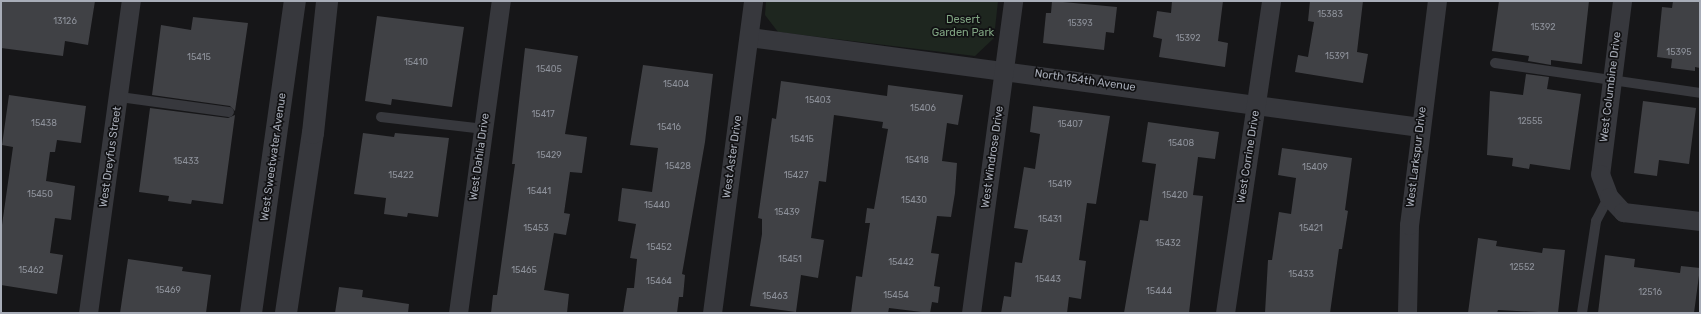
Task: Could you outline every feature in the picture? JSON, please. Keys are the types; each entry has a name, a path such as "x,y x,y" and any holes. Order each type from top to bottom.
{"street":[{"name":"West Dreyfus Street","path":"88,313 120,97 131,1"},
{"name":"West Sweetwater Avenue","path":"250,313 295,1"},
{"path":"286,313 313,133 327,1"},
{"name":"West Dahlia Drive","path":"458,313 501,1"},
{"name":"West Aster Drive","path":"712,313 753,1"},
{"name":"West Windrose Drive","path":"971,313 1005,71 1013,1"},
{"name":"West Corrine Drive","path":"1225,313 1271,1"},
{"name":"West Larkspur Drive","path":"1407,313 1408,225 1437,1"},
{"name":"West Columbine Drive","path":"1609,197 1600,174 1622,1"},
{"name":"North 154th Avenue","path":"749,38 1257,104 1420,127"},
{"path":"1609,197 1623,212 1700,221"}],"lane":[{"path":"1495,63 1700,93"},
{"path":"120,97 229,112"},
{"path":"381,117 484,129"},
{"path":"1582,313 1596,221 1609,197"}],"green space":[{"name":"Desert Garden Park","path":"766,1 998,1 994,38 975,56 778,32 765,15"}],"building":[{"path":"1,1 95,1 88,45 65,41 63,56 1,48"},
{"path":"1052,1 1117,7 1114,33 1106,32 1104,50 1043,43 1046,13 1051,13"},
{"path":"1172,1 1223,1 1218,41 1228,43 1225,67 1159,57 1162,39 1153,37 1157,11 1171,13"},
{"path":"1310,1 1363,1 1357,52 1368,54 1363,83 1295,72 1298,55 1308,57 1314,22 1308,21"},
{"path":"1499,1 1589,1 1582,64 1551,60 1551,65 1528,61 1529,56 1492,51"},
{"path":"1673,1 1700,1 1700,68 1695,67 1695,71 1671,68 1672,59 1657,57 1662,7 1672,8"},
{"path":"377,16 464,27 452,107 392,99 391,105 365,101"},
{"path":"193,17 248,23 235,111 230,106 152,95 161,25 191,30"},
{"path":"525,48 578,56 565,134 587,137 582,173 570,172 564,213 570,214 566,235 554,233 544,290 569,294 567,313 491,313 493,295 497,295 515,164 512,164"},
{"path":"643,65 713,74 705,142 682,274 685,275 683,297 679,297 677,313 623,313 627,288 634,288 637,259 630,258 636,224 618,221 622,188 652,192 658,148 630,145"},
{"path":"1526,74 1549,77 1547,89 1581,94 1570,170 1530,164 1529,169 1512,166 1513,158 1487,155 1490,91 1523,95"},
{"path":"781,81 887,96 888,85 963,95 958,125 947,123 942,161 957,163 955,193 951,217 937,216 931,253 939,254 934,286 940,287 938,303 932,302 930,313 889,308 888,313 851,313 856,276 862,277 870,223 865,223 867,208 874,209 888,129 882,128 883,122 834,115 826,182 819,181 811,238 824,240 818,278 801,275 796,312 750,306 762,234 762,219 758,218 772,118 776,119"},
{"path":"9,95 86,106 81,143 57,140 55,152 50,152 46,181 75,186 71,220 55,218 50,253 63,255 57,294 1,285 1,232 13,147 2,145"},
{"path":"1643,101 1696,108 1689,164 1659,160 1657,176 1634,173"},
{"path":"1033,106 1110,116 1096,204 1087,203 1079,260 1086,261 1081,299 1069,297 1067,313 1001,313 1004,296 1011,297 1015,262 1022,263 1028,230 1014,228 1024,167 1035,169 1040,134 1030,132"},
{"path":"150,108 228,118 235,115 223,204 192,200 191,204 168,201 169,196 139,192"},
{"path":"1148,122 1219,132 1215,159 1198,157 1193,195 1203,196 1189,313 1124,313 1140,220 1148,221 1156,164 1142,162"},
{"path":"363,133 394,137 395,133 449,138 438,217 408,213 407,217 384,214 386,198 354,194"},
{"path":"1282,148 1352,158 1345,210 1348,211 1342,249 1339,249 1330,313 1265,313 1268,260 1272,260 1279,212 1291,214 1296,178 1278,175"},
{"path":"1478,238 1497,241 1496,246 1542,253 1543,248 1565,250 1558,313 1498,310 1497,313 1468,313"},
{"path":"1605,255 1635,259 1634,267 1680,273 1681,266 1700,268 1694,313 1598,313"},
{"path":"128,259 183,267 182,271 211,275 206,313 120,313"},
{"path":"339,287 363,290 362,297 409,304 408,313 335,313"}]}
